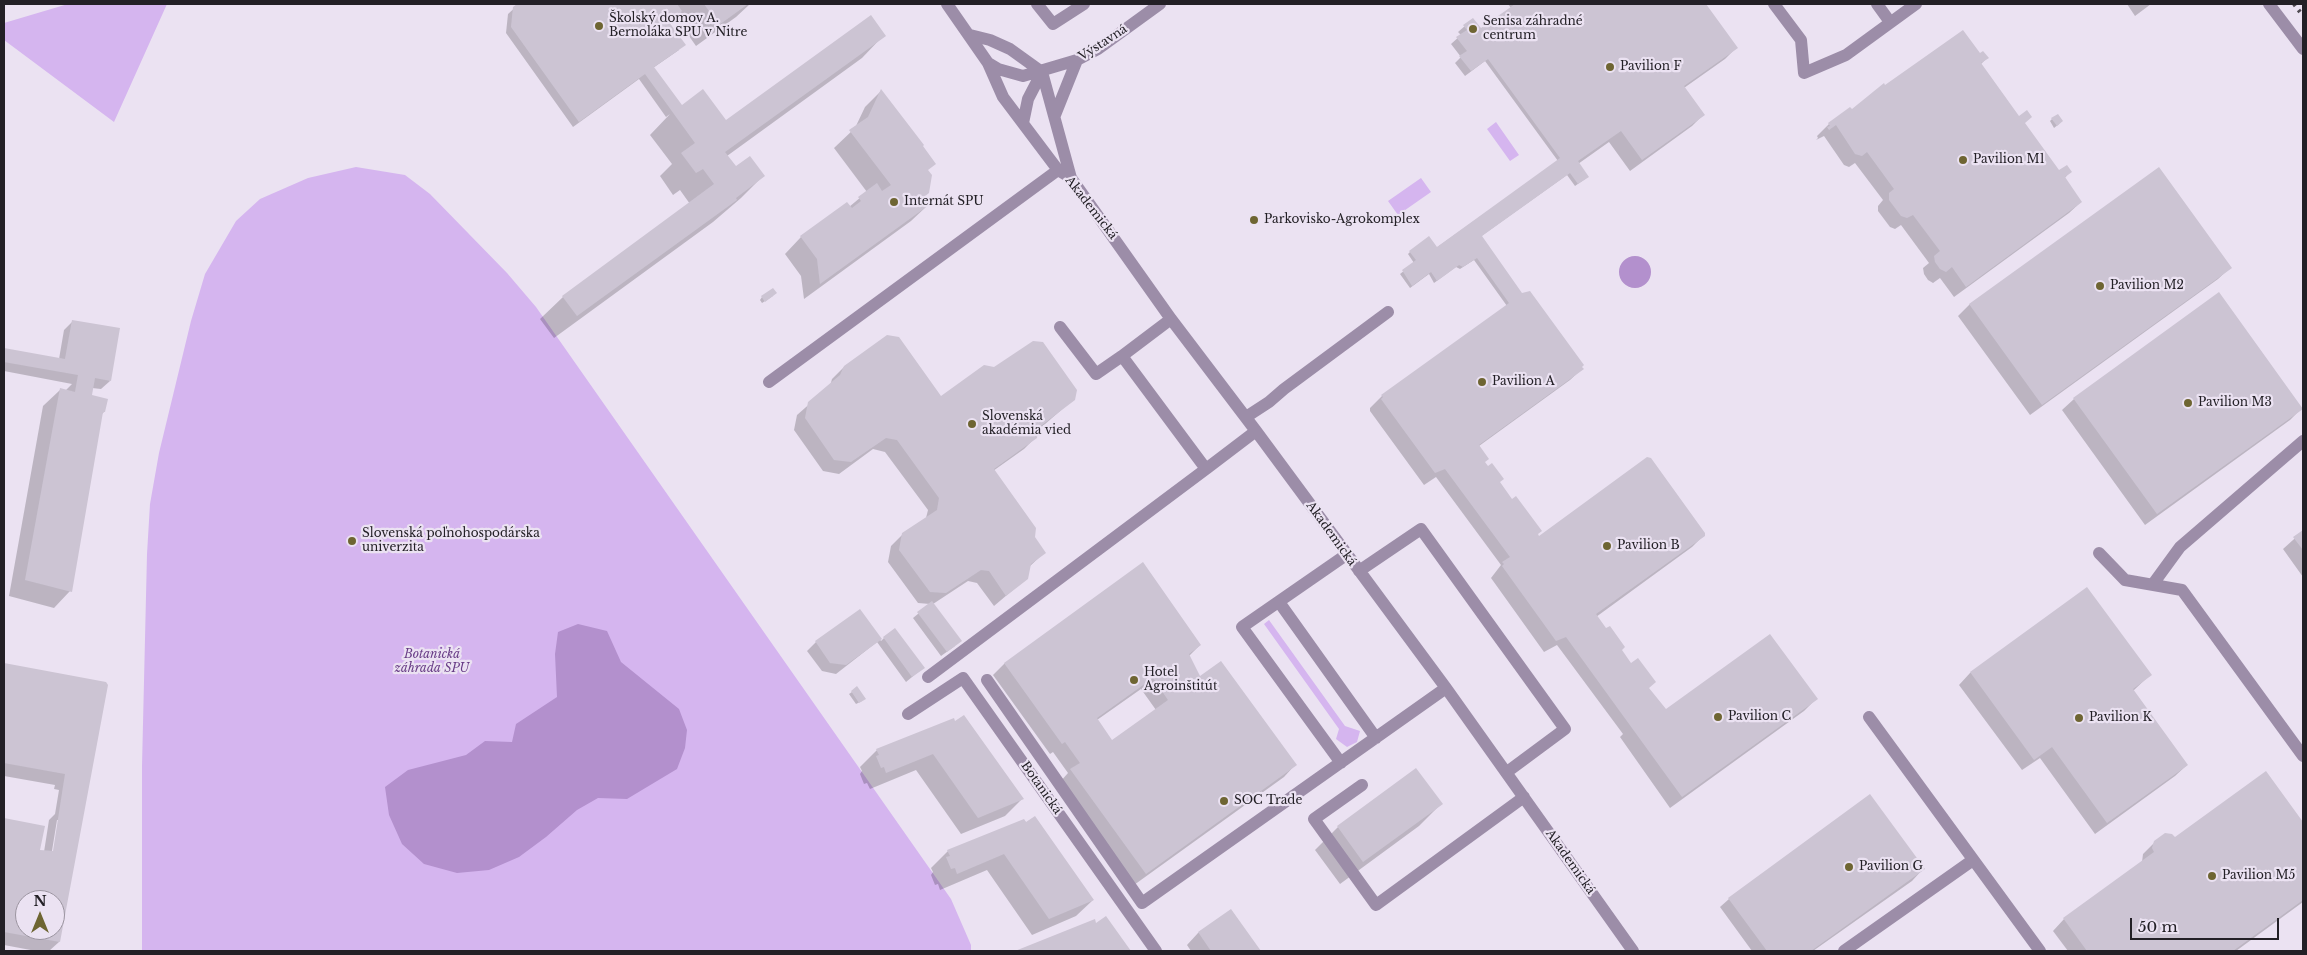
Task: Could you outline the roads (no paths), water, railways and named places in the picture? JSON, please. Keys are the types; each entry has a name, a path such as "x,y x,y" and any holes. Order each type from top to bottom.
{"street":[{"path":"946,4 970,35 988,63"},
{"path":"1037,4 1053,24 1084,4"},
{"name":"Výstavná","path":"988,63 998,69 1023,76 1042,72 1077,60 1098,48 1160,4"},
{"path":"1774,4 1801,40 1804,73 1846,54 1916,4"},
{"path":"1877,4 1890,22"},
{"path":"2270,4 2303,49"},
{"path":"970,35 990,40 1010,49 1042,72 1071,178"},
{"path":"1055,115 1077,60"},
{"name":"Akademická","path":"988,63 1003,96 1058,170 1071,178 1171,319 1446,688 1633,951"},
{"path":"1023,123 1028,99 1042,72"},
{"path":"769,382 1058,170"},
{"path":"1246,418 1388,312"},
{"path":"1060,327 1096,374 1171,319"},
{"path":"1122,356 1206,469"},
{"path":"928,677 1256,431"},
{"path":"2153,584 2180,547 2303,441"},
{"path":"1358,571 1421,529 1565,729 1506,772"},
{"path":"2100,552 2125,580 2182,590 2303,756"},
{"path":"1341,763 1242,627 1346,555"},
{"path":"1279,602 1376,738"},
{"name":"Botanická","path":"908,714 963,678 1156,951"},
{"path":"987,680 1142,903 1446,688"},
{"path":"1869,717 2040,951"},
{"path":"1362,785 1314,819 1376,905 1524,797"},
{"path":"1844,951 1973,860"}],"railway":[{"path":"2294,4 2303,16"}],"place":[{"name":"Školský domov A. Bernoláka SPU v Nitre","path":"599,26"},
{"name":"Senisa záhradné centrum","path":"1473,29"},
{"name":"Pavilion F","path":"1610,67"},
{"name":"Pavilion M1","path":"1963,160"},
{"name":"Internát SPU","path":"894,202"},
{"name":"Parkovisko-Agrokomplex","path":"1254,220"},
{"name":"Pavilion M2","path":"2100,286"},
{"name":"Pavilion A","path":"1482,382"},
{"name":"Pavilion M3","path":"2188,403"},
{"name":"Slovenská akadémia vied","path":"972,424"},
{"name":"Slovenská poľnohospodárska univerzita","path":"352,541"},
{"name":"Pavilion B","path":"1607,546"},
{"name":"Hotel Agroinštitút","path":"1134,680"},
{"name":"Pavilion C","path":"1718,717"},
{"name":"Pavilion K","path":"2079,718"},
{"name":"SOC Trade","path":"1224,801"},
{"name":"Pavilion G","path":"1849,867"},
{"name":"Pavilion M5","path":"2212,876"}],"park label":[{"name":"Botanická záhrada SPU","path":"432,662"}]}
